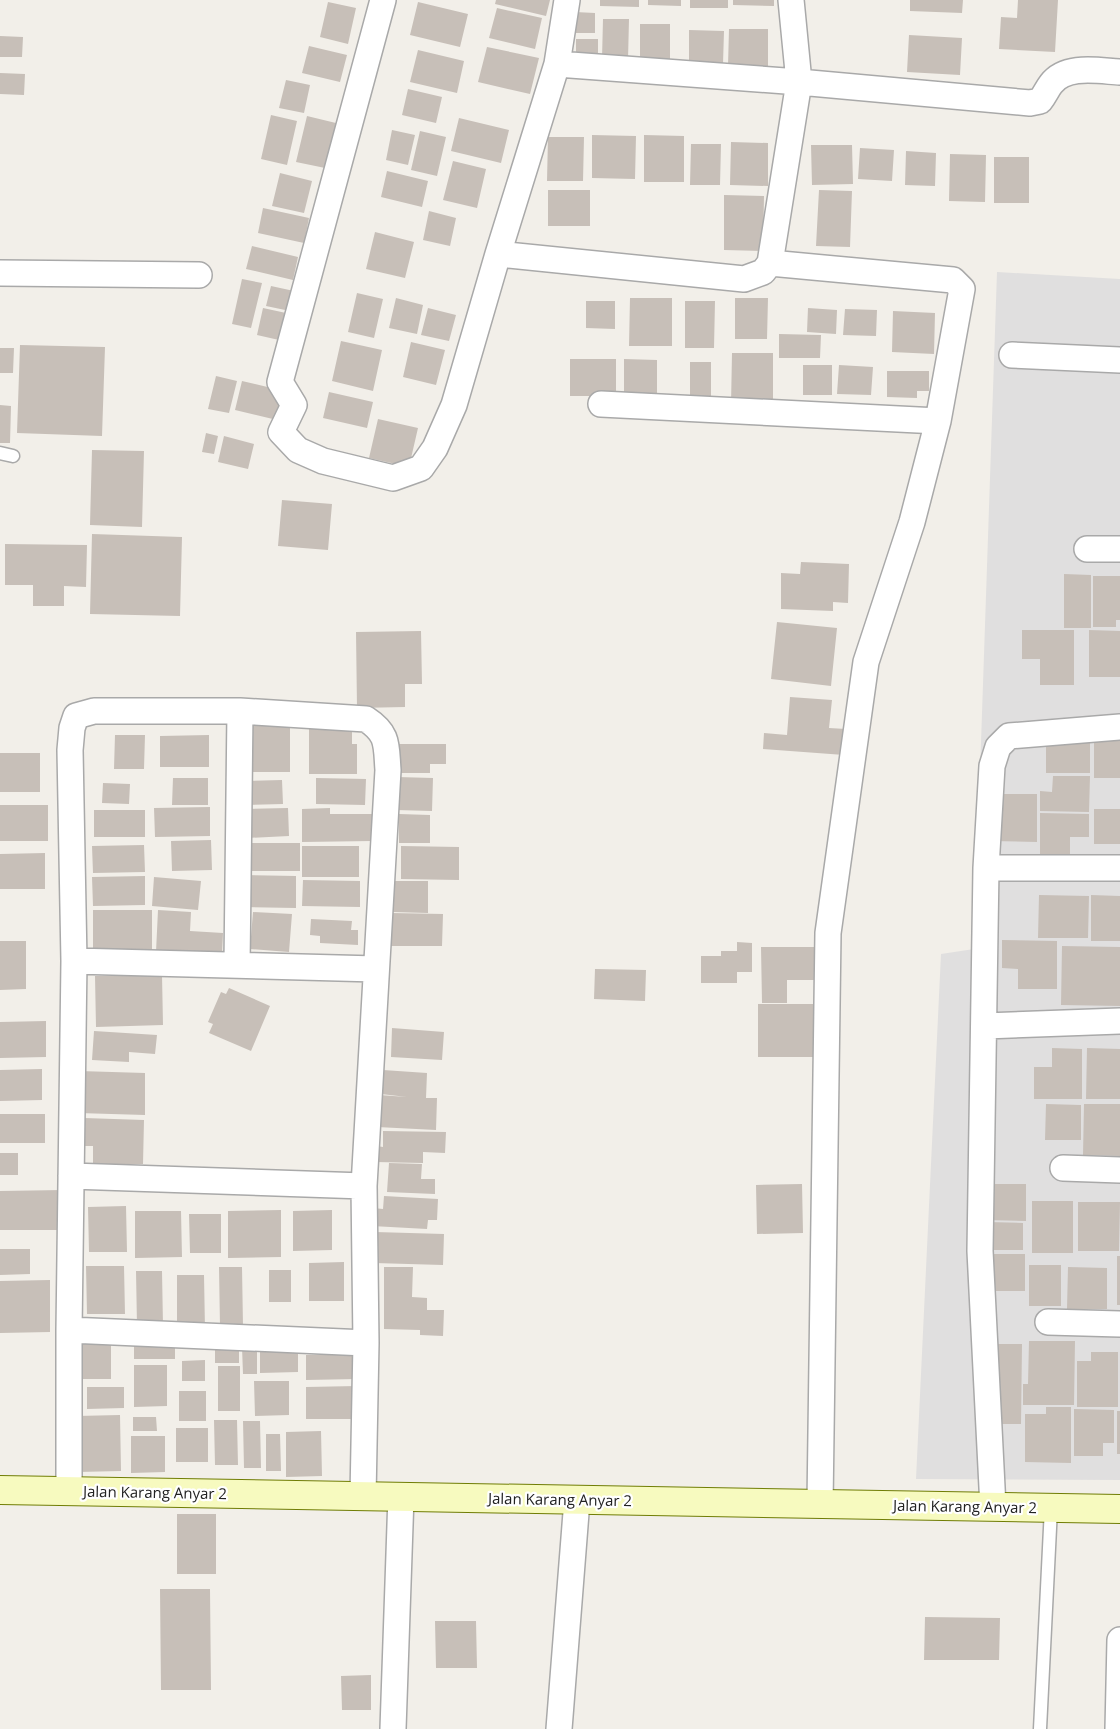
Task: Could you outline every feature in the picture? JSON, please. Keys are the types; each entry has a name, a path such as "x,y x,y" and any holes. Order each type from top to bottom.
{"street":[{"path":"383,0 280,382 294,405 281,432 298,450 323,461 393,478 421,468 435,448 454,405 498,254 557,64 567,0"},
{"path":"498,254 744,279 764,272 770,263 800,82 791,0"},
{"path":"557,64 800,82 1030,103 1040,101 1051,83 1065,74 1079,71 1120,72"},
{"path":"770,263 953,280 962,289 938,421 912,522 866,662 828,933 820,1504"},
{"path":"0,273 199,275"},
{"path":"1012,355 1120,360"},
{"path":"601,404 938,421"},
{"path":"1087,549 1120,549"},
{"path":"69,1491 69,1330 74,961 70,750 72,728 76,716 94,711 240,711 366,720 380,728 385,742 388,770 364,1186 366,1343 363,1496"},
{"path":"237,965 240,711"},
{"path":"994,1507 980,1251 986,868 994,754 1009,736 1120,727"},
{"path":"986,868 1120,868"},
{"path":"74,961 376,969"},
{"path":"985,1026 1120,1021"},
{"path":"1063,1168 1120,1170"},
{"path":"71,1176 364,1186"},
{"path":"1048,1322 1120,1324"},
{"path":"69,1330 366,1343"},
{"name":"Jalan Karang Anyar 2","path":"0,1490 1120,1509"},
{"path":"393,1729 401,1496"},
{"path":"559,1729 577,1500"},
{"path":"1118,1729 1120,1640"}],"lane":[{"path":"0,453 13,456"},
{"path":"1040,1729 1051,1508"}],"shaded area":[{"path":"997,272 1120,279 1120,1480 916,1479 941,954 974,949"}],"building":[{"path":"496,0 550,0 546,16 495,4"},
{"path":"600,0 639,0 639,7 600,6"},
{"path":"648,0 681,0 681,6 648,5"},
{"path":"690,0 728,0 728,8 690,8"},
{"path":"733,0 774,0 774,6 733,5"},
{"path":"910,0 963,0 962,13 910,11"},
{"path":"1018,0 1058,0 1055,52 999,49 1001,17 1017,18"},
{"path":"328,2 356,8 348,44 320,37"},
{"path":"418,2 468,14 460,47 410,35"},
{"path":"497,8 542,18 535,49 489,38"},
{"path":"575,12 595,13 595,33 575,33"},
{"path":"603,19 629,19 628,60 602,59"},
{"path":"640,24 670,24 670,59 640,59"},
{"path":"729,29 768,29 768,67 728,66"},
{"path":"689,30 724,31 723,64 689,64"},
{"path":"909,35 962,38 960,75 907,72"},
{"path":"0,36 23,37 22,57 0,57"},
{"path":"576,39 598,39 598,61 576,60"},
{"path":"309,46 347,55 340,82 302,73"},
{"path":"487,47 539,58 530,94 478,82"},
{"path":"418,50 464,61 457,93 410,82"},
{"path":"0,73 25,74 24,95 0,94"},
{"path":"286,80 310,85 304,113 279,108"},
{"path":"408,89 442,97 436,123 402,115"},
{"path":"271,115 297,121 287,165 261,159"},
{"path":"307,116 340,124 330,169 296,162"},
{"path":"459,118 509,130 501,163 451,151"},
{"path":"392,130 415,135 408,165 386,160"},
{"path":"420,131 446,137 437,176 411,170"},
{"path":"592,135 636,136 635,179 592,178"},
{"path":"644,135 684,136 684,182 644,182"},
{"path":"548,137 584,137 583,181 547,181"},
{"path":"731,142 768,143 768,186 730,185"},
{"path":"691,144 721,144 720,185 690,185"},
{"path":"811,145 852,145 853,184 812,185"},
{"path":"860,148 894,150 892,181 858,179"},
{"path":"906,151 936,153 935,186 905,185"},
{"path":"950,154 986,155 985,202 949,201"},
{"path":"994,157 1029,157 1029,203 994,203"},
{"path":"453,161 486,169 477,208 443,200"},
{"path":"387,171 428,181 422,207 381,197"},
{"path":"280,173 312,181 304,213 272,206"},
{"path":"548,190 590,190 590,226 548,226"},
{"path":"819,190 852,191 850,247 816,246"},
{"path":"724,195 764,196 763,251 724,250"},
{"path":"263,208 309,218 304,243 258,233"},
{"path":"429,211 456,218 450,246 423,240"},
{"path":"375,232 414,242 405,278 366,269"},
{"path":"252,246 298,257 293,280 246,269"},
{"path":"242,279 262,283 251,328 232,324"},
{"path":"271,286 294,291 290,311 266,306"},
{"path":"357,293 383,299 374,338 348,332"},
{"path":"396,298 423,305 417,334 389,328"},
{"path":"630,298 672,298 672,346 629,346"},
{"path":"735,298 768,298 767,339 735,339"},
{"path":"586,301 615,301 615,329 586,328"},
{"path":"685,301 715,301 714,348 685,348"},
{"path":"263,308 286,313 279,340 257,335"},
{"path":"428,308 456,315 449,341 421,335"},
{"path":"808,308 837,310 836,334 807,332"},
{"path":"845,309 877,310 876,336 843,335"},
{"path":"893,311 935,313 934,354 892,352"},
{"path":"779,334 821,335 820,358 779,358"},
{"path":"341,341 382,350 373,391 332,381"},
{"path":"411,342 445,350 436,385 403,377"},
{"path":"20,345 105,347 102,436 17,433"},
{"path":"0,348 14,348 13,373 0,373"},
{"path":"732,353 773,353 773,405 731,405"},
{"path":"570,359 616,359 616,396 570,396"},
{"path":"624,359 657,360 657,398 624,398"},
{"path":"690,362 711,362 711,396 690,396"},
{"path":"803,365 832,365 832,395 803,395"},
{"path":"839,365 873,367 871,395 837,394"},
{"path":"887,371 929,371 929,391 917,391 917,398 887,397"},
{"path":"216,376 237,381 229,413 208,409"},
{"path":"242,381 284,391 277,420 235,410"},
{"path":"329,392 373,402 367,428 323,418"},
{"path":"0,405 11,406 10,443 0,443"},
{"path":"378,419 418,428 409,467 369,458"},
{"path":"206,433 218,436 214,454 202,452"},
{"path":"224,436 254,444 248,469 218,462"},
{"path":"92,450 144,451 142,527 90,525"},
{"path":"282,500 332,504 328,550 278,546"},
{"path":"92,534 182,537 180,616 90,614"},
{"path":"5,544 87,545 86,587 64,586 64,606 33,606 33,585 5,585"},
{"path":"801,562 849,564 848,603 833,602 833,611 781,609 781,573 800,574"},
{"path":"1064,574 1091,575 1091,628 1064,628"},
{"path":"1093,576 1120,576 1120,620 1116,620 1116,627 1093,627"},
{"path":"777,622 837,628 831,686 771,679"},
{"path":"1022,630 1074,630 1074,685 1040,685 1040,659 1022,659"},
{"path":"1089,630 1120,631 1120,677 1089,677"},
{"path":"421,631 422,684 405,684 405,707 357,708 356,632"},
{"path":"790,697 832,700 829,728 846,729 844,755 763,749 764,733 787,735"},
{"path":"290,725 290,772 244,772 243,726"},
{"path":"309,727 352,727 352,744 357,744 357,774 309,774"},
{"path":"115,735 145,735 144,769 114,769"},
{"path":"209,735 209,767 160,767 160,736"},
{"path":"1046,738 1090,738 1090,773 1046,773"},
{"path":"1094,738 1120,738 1120,778 1094,778"},
{"path":"396,744 446,744 446,764 430,764 430,773 397,773"},
{"path":"0,753 40,753 40,792 0,792"},
{"path":"1053,776 1090,776 1089,812 1040,811 1040,791 1052,792"},
{"path":"397,777 433,778 432,811 396,810"},
{"path":"173,778 208,778 208,805 172,805"},
{"path":"316,778 366,779 365,805 316,804"},
{"path":"282,780 283,804 242,805 242,781"},
{"path":"103,783 130,784 129,804 102,803"},
{"path":"992,794 1037,794 1037,842 991,841"},
{"path":"0,805 48,805 48,841 0,841"},
{"path":"210,807 210,836 155,837 154,808"},
{"path":"288,808 289,836 246,838 245,809"},
{"path":"330,808 330,814 372,814 372,841 302,842 302,809"},
{"path":"1094,809 1120,809 1120,844 1094,844"},
{"path":"94,810 145,810 145,837 94,837"},
{"path":"1040,813 1089,814 1089,837 1070,837 1070,854 1040,854"},
{"path":"399,814 430,815 430,843 399,843"},
{"path":"211,840 212,870 172,871 171,841"},
{"path":"242,843 300,843 300,871 242,871"},
{"path":"144,845 145,872 93,873 92,846"},
{"path":"302,846 359,846 359,877 302,877"},
{"path":"401,846 459,847 459,880 401,879"},
{"path":"45,853 45,889 0,889 0,854"},
{"path":"242,875 296,876 296,908 242,907"},
{"path":"145,876 145,905 93,906 92,877"},
{"path":"154,877 201,881 198,910 152,906"},
{"path":"303,880 360,881 360,907 302,906"},
{"path":"394,881 428,881 428,913 393,912"},
{"path":"1039,895 1089,896 1088,938 1038,938"},
{"path":"1091,895 1120,896 1120,941 1091,941"},
{"path":"93,910 152,910 152,952 93,952"},
{"path":"158,910 191,912 190,931 223,933 222,954 156,952"},
{"path":"253,912 292,914 289,952 250,949"},
{"path":"391,913 443,914 442,946 391,946"},
{"path":"311,919 352,921 351,930 358,930 358,945 320,943 320,936 310,935"},
{"path":"1002,940 1057,941 1057,989 1018,989 1018,969 1002,968"},
{"path":"0,941 26,941 26,989 0,990"},
{"path":"737,942 752,943 752,972 737,972 737,983 701,983 701,956 721,956 721,951 737,951"},
{"path":"1062,946 1120,947 1120,1006 1061,1005"},
{"path":"761,947 814,947 814,980 787,980 787,1003 762,1003"},
{"path":"595,969 646,970 645,1001 594,999"},
{"path":"162,975 163,1025 96,1027 95,976"},
{"path":"229,988 270,1006 251,1051 209,1033 213,1024 208,1022 221,992 226,994"},
{"path":"758,1004 815,1004 815,1057 758,1057"},
{"path":"46,1021 46,1057 0,1058 0,1022"},
{"path":"392,1028 444,1032 442,1060 391,1057"},
{"path":"94,1031 157,1035 155,1054 129,1052 129,1062 92,1060"},
{"path":"1052,1048 1082,1049 1082,1099 1034,1099 1034,1067 1052,1067"},
{"path":"1087,1048 1120,1049 1120,1099 1086,1099"},
{"path":"42,1069 42,1100 0,1101 0,1070"},
{"path":"383,1070 427,1073 426,1098 437,1098 436,1130 377,1127 379,1095 407,1097 381,1094"},
{"path":"79,1071 145,1073 145,1115 78,1113"},
{"path":"1046,1104 1081,1105 1081,1140 1045,1140"},
{"path":"1084,1104 1120,1104 1120,1156 1083,1155"},
{"path":"0,1114 45,1114 45,1143 0,1143"},
{"path":"84,1118 144,1120 143,1164 125,1164 125,1170 93,1168 93,1146 83,1146"},
{"path":"383,1131 446,1132 445,1153 423,1152 423,1163 376,1162 377,1146 383,1147"},
{"path":"0,1153 18,1153 18,1175 0,1175"},
{"path":"389,1163 422,1164 421,1179 435,1179 435,1194 387,1192"},
{"path":"802,1184 803,1233 757,1234 756,1185"},
{"path":"984,1184 1026,1184 1026,1221 984,1220"},
{"path":"63,1190 64,1230 0,1230 0,1191"},
{"path":"384,1196 438,1199 437,1220 428,1220 427,1229 372,1226 373,1208 383,1209"},
{"path":"1032,1201 1073,1201 1073,1253 1032,1253"},
{"path":"1078,1202 1120,1202 1119,1251 1078,1251"},
{"path":"126,1206 127,1252 89,1252 88,1207"},
{"path":"281,1210 281,1257 228,1258 228,1211"},
{"path":"332,1210 332,1250 293,1251 293,1211"},
{"path":"135,1211 181,1211 182,1257 135,1258"},
{"path":"189,1214 221,1214 221,1253 190,1253"},
{"path":"987,1222 1023,1223 1023,1250 987,1250"},
{"path":"375,1232 444,1234 443,1265 374,1263"},
{"path":"0,1249 30,1249 30,1274 0,1275"},
{"path":"988,1254 1025,1254 1025,1291 988,1291"},
{"path":"1117,1256 1120,1256 1120,1305 1117,1305"},
{"path":"344,1262 344,1301 309,1301 309,1263"},
{"path":"1029,1265 1061,1265 1061,1306 1029,1306"},
{"path":"86,1266 124,1266 125,1314 87,1314"},
{"path":"219,1267 242,1267 243,1326 220,1326"},
{"path":"384,1267 413,1267 412,1297 427,1298 427,1310 444,1310 443,1336 420,1335 420,1330 384,1329"},
{"path":"1068,1267 1107,1268 1107,1309 1067,1309"},
{"path":"269,1270 291,1270 291,1302 269,1302"},
{"path":"136,1271 162,1271 163,1326 137,1326"},
{"path":"177,1275 204,1275 205,1330 177,1330"},
{"path":"50,1280 50,1332 0,1333 0,1281"},
{"path":"1029,1341 1075,1341 1074,1405 1023,1405 1023,1384 1028,1384"},
{"path":"80,1342 111,1342 111,1379 80,1379"},
{"path":"134,1342 175,1342 175,1359 134,1359"},
{"path":"215,1343 239,1343 239,1363 215,1363"},
{"path":"991,1344 1022,1344 1021,1424 990,1424"},
{"path":"242,1347 257,1347 257,1374 243,1374"},
{"path":"260,1352 298,1352 298,1372 260,1373"},
{"path":"1091,1352 1118,1352 1118,1407 1077,1407 1077,1361 1091,1361"},
{"path":"357,1354 357,1379 306,1380 306,1355"},
{"path":"205,1360 205,1381 182,1381 182,1361"},
{"path":"134,1365 167,1365 167,1406 134,1407"},
{"path":"218,1366 240,1366 240,1411 218,1411"},
{"path":"254,1381 289,1381 289,1415 255,1416"},
{"path":"357,1386 357,1419 306,1419 306,1387"},
{"path":"87,1387 124,1387 124,1408 87,1409"},
{"path":"179,1391 206,1391 206,1421 179,1421"},
{"path":"1046,1407 1071,1407 1071,1463 1025,1462 1025,1414 1046,1414"},
{"path":"1074,1409 1114,1410 1114,1443 1103,1443 1103,1456 1074,1456"},
{"path":"1117,1411 1120,1411 1120,1454 1117,1454"},
{"path":"120,1415 121,1471 78,1472 77,1416"},
{"path":"133,1417 156,1417 157,1431 133,1431"},
{"path":"214,1420 237,1420 238,1465 215,1465"},
{"path":"243,1421 260,1421 261,1468 244,1468"},
{"path":"176,1428 208,1428 208,1462 176,1462"},
{"path":"321,1431 322,1476 286,1477 286,1432"},
{"path":"266,1434 280,1434 281,1471 266,1471"},
{"path":"131,1436 165,1436 165,1472 131,1473"},
{"path":"177,1514 216,1514 216,1574 177,1574"},
{"path":"160,1589 210,1589 211,1690 161,1690"},
{"path":"925,1617 1000,1618 999,1660 924,1660"},
{"path":"435,1621 476,1621 477,1668 436,1668"},
{"path":"371,1675 371,1710 342,1710 341,1676"}]}
